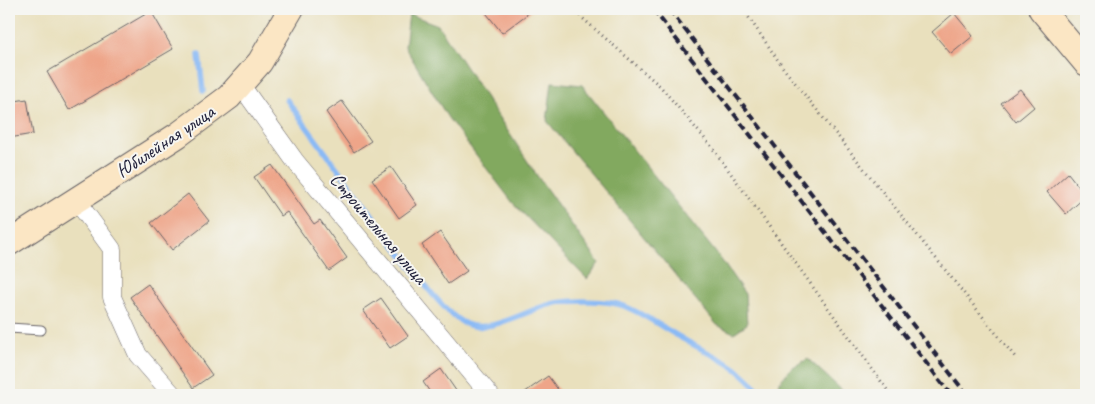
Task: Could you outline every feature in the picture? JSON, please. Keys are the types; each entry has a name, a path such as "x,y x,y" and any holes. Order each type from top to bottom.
{"main road":[{"name":"Юбилейная улица","path":"9,243 178,135 229,97 260,62 291,9"},
{"path":"1041,9 1086,63"}],"street":[{"name":"Строительная улица","path":"240,84 295,161 490,395"},
{"path":"76,200 112,249 112,298 138,355 173,395"}],"lane":[{"path":"9,328 41,330"}],"path":[{"path":"572,9 660,86 711,146 890,395"},
{"path":"743,9 784,69 1015,356"}],"green space":[{"path":"409,14 438,25 538,177 599,263 587,279 513,203 448,118 405,47"},
{"path":"552,82 582,85 720,258 745,294 747,324 734,333 717,325 547,121"},
{"path":"808,359 847,395 782,395 778,384 791,368"}],"building":[{"path":"483,9 534,9 502,33"},
{"path":"151,11 173,49 69,110 47,72"},
{"path":"954,13 973,36 951,54 932,32"},
{"path":"1020,89 1034,107 1016,122 1001,103"},
{"path":"27,99 33,134 9,138 9,102"},
{"path":"342,101 371,141 354,152 326,112"},
{"path":"272,165 314,224 320,220 347,258 329,271 287,212 281,216 254,177"},
{"path":"391,167 417,205 399,218 372,179"},
{"path":"1068,173 1086,196 1066,214 1047,192"},
{"path":"188,194 209,221 172,250 151,223"},
{"path":"440,232 467,271 448,284 422,245"},
{"path":"148,284 212,375 193,388 130,297"},
{"path":"381,298 408,336 390,348 363,310"},
{"path":"441,369 459,395 432,395 423,382"},
{"path":"548,376 562,395 521,395"}],"waterway":[{"path":"199,55 203,91"},
{"path":"287,100 436,299 466,324 487,326 556,303 590,301 617,304 640,313 726,362 744,375 762,395"}],"railway":[{"path":"653,9 951,395"},
{"path":"669,9 967,395"}]}
